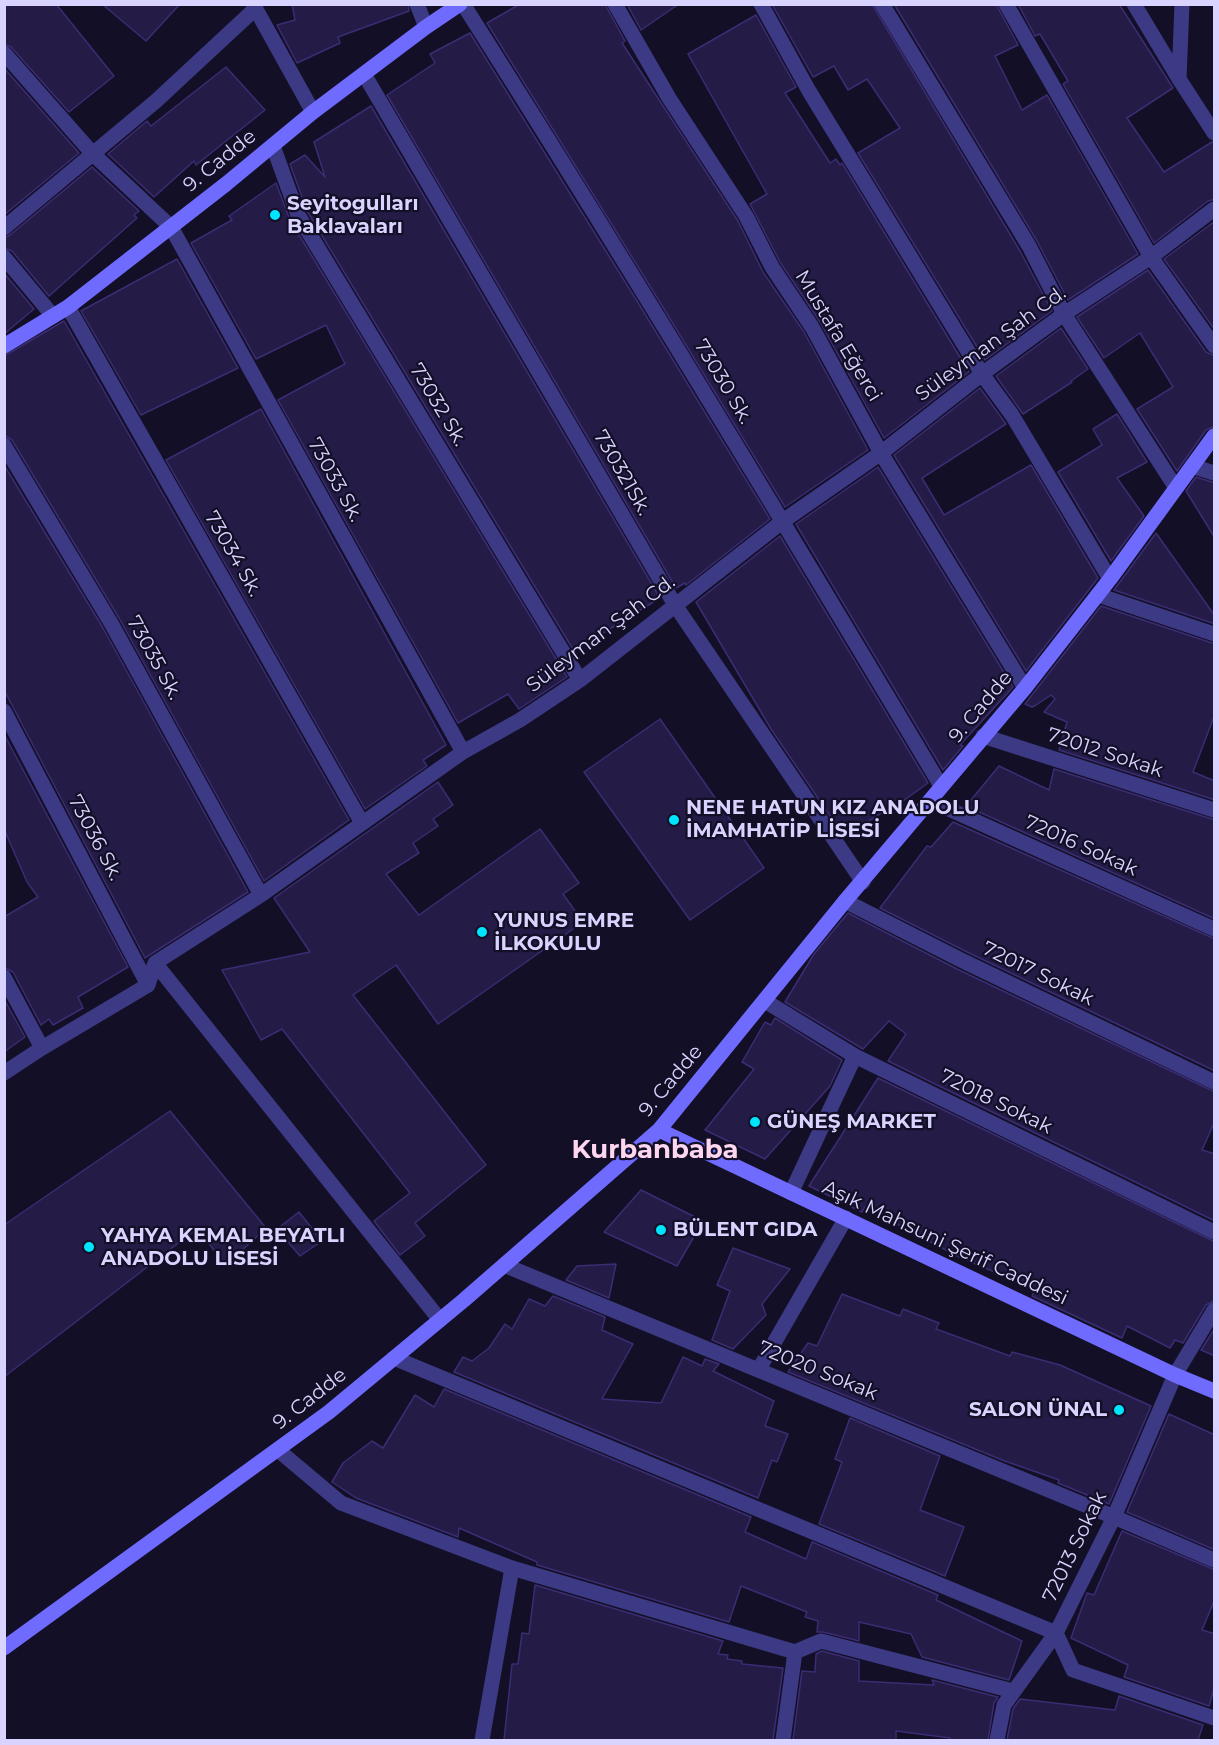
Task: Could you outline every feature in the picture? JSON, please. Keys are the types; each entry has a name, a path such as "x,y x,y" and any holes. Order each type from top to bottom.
{"street":[{"path":"417,4 426,27"},
{"name":"9. Cadde","path":"4,346 68,307 313,112 426,27 462,4"},
{"name":"73030 Sk.","path":"462,4 569,171 783,521 941,786"},
{"name":"Mustafa Eğerci","path":"615,4 669,99 746,216 772,267 812,327 881,453 1024,688"},
{"path":"761,4 808,91 982,374 1012,415 1110,579"},
{"path":"882,4 1018,227 1064,314 1176,489"},
{"path":"1006,4 1151,257 1215,346"},
{"path":"1134,4 1215,133"},
{"path":"1179,79 1182,4"},
{"path":"4,228 156,101 254,7 313,112"},
{"name":"73033 Sk.","path":"4,53 93,154 171,227 463,752"},
{"name":"730321Sk.","path":"364,74 675,605 863,882"},
{"name":"73032 Sk.","path":"273,146 298,214 580,680"},
{"name":"Süleyman Şah Cd.","path":"155,963 261,895 463,752 520,720 580,680 783,521 881,453 982,374 1064,314 1151,257 1215,209"},
{"path":"4,257 53,316"},
{"name":"73034 Sk.","path":"68,307 362,823"},
{"name":"9. Cadde","path":"4,1648 329,1412 440,1320 659,1130 845,901 1024,688 1110,579 1215,436"},
{"name":"73035 Sk.","path":"4,445 111,623 261,895"},
{"path":"1192,466 1215,473"},
{"path":"1098,594 1215,634"},
{"name":"73036 Sk.","path":"4,711 148,984"},
{"name":"72012 Sokak","path":"982,736 1215,810"},
{"name":"72016 Sokak","path":"931,801 1215,929"},
{"name":"72017 Sokak","path":"845,901 961,960 1215,1082"},
{"path":"4,1073 148,984 155,963"},
{"path":"155,963 440,1320"},
{"path":"4,977 42,1048"},
{"name":"72018 Sokak","path":"765,1001 855,1056 1215,1232"},
{"path":"791,1193 855,1056"},
{"name":"Aşık Mahsuni Şerif Caddesi","path":"659,1130 1175,1375 1215,1391"},
{"path":"759,1370 846,1218"},
{"name":"72020 Sokak","path":"504,1265 1215,1560"},
{"name":"72013 Sokak","path":"1215,1310 1175,1375 1114,1517 1056,1633 1073,1670 1215,1718"},
{"path":"394,1358 1056,1633 1004,1705 997,1740"},
{"path":"278,1450 341,1503 512,1568 795,1652 821,1641 1013,1691"},
{"path":"482,1740 512,1568"},
{"path":"783,1740 795,1652"}],"building":[{"path":"4,4 56,4 114,76 69,112 11,47 4,44"},
{"path":"102,4 180,4 146,41"},
{"path":"292,4 408,4 409,11 338,37 340,43 297,63 277,25 295,20"},
{"path":"520,4 605,4 625,41 622,43 738,221 763,272 804,332 868,450 785,507 487,23"},
{"path":"627,4 679,4 641,30"},
{"path":"775,4 872,4 1020,251 1052,311 985,360 858,153 900,128 867,79 848,90 834,66 813,77 773,6"},
{"path":"894,4 996,4 1018,45 995,56 1022,110 1047,95 1138,254 1068,300 1037,241"},
{"path":"1018,4 1119,4 1173,88 1127,118 1164,172 1212,142 1215,143 1215,199 1208,201 1154,243 1063,84 1068,81 1040,34 1035,36"},
{"path":"756,15 796,87 785,93 830,163 836,159 840,165 842,163 969,372 884,438 820,322 780,262 750,204 767,194 688,54"},
{"path":"470,33 770,519 686,585 685,583 676,588 387,95 435,63 430,54"},
{"path":"226,67 265,110 196,165 194,161 154,197 108,154 147,121 151,126"},
{"path":"4,68 79,153 4,215"},
{"path":"371,106 660,598 574,651 307,211 290,164 305,155 325,177 314,142"},
{"path":"92,167 139,211 134,215 137,218 49,296 12,251 4,248 4,238"},
{"path":"276,183 290,220 567,677 519,709 508,694 458,723 278,400 345,364 326,325 256,359 191,243 232,220 229,216"},
{"path":"1215,221 1215,330 1164,259"},
{"path":"177,259 238,368 141,415 81,311"},
{"path":"1148,270 1206,352 1215,356 1215,426 1206,430 1177,471 1137,409 1173,387 1140,333 1104,358 1077,317"},
{"path":"4,273 34,309 4,334"},
{"path":"64,321 349,820 264,881 119,618 12,440 4,435 4,356"},
{"path":"1061,328 1088,369 1023,414 996,376"},
{"path":"980,388 1006,424 922,478 944,515 1031,465 1098,578 1026,671 894,455"},
{"path":"261,409 446,745 423,760 427,766 365,809 166,460"},
{"path":"1117,414 1147,462 1117,478 1144,516 1111,561 1058,472 1102,445 1093,429"},
{"path":"4,465 103,628 248,892 145,958 4,690"},
{"path":"878,467 1013,687 960,745 963,746 943,770 796,524"},
{"path":"1196,477 1215,483 1215,538 1186,491"},
{"path":"1156,533 1215,616 1215,624 1114,590"},
{"path":"780,536 928,783 892,809 891,807 864,824 862,822 843,835 771,729 696,602"},
{"path":"1101,606 1215,644 1215,714 1193,772 1215,781 1215,800 1059,750 1067,722 1044,712 1055,699 1051,695 1032,707 1025,704"},
{"name":"NENE HATUN KIZ ANADOLU İMAMHATİP LİSESİ","path":"660,719 764,868 690,920 584,772"},
{"path":"4,734 128,967 78,997 83,1008 53,1025 49,1019 41,1025 13,972 4,967 4,917 38,897 27,882 4,829"},
{"path":"999,766 1049,790 1054,769 1215,820 1215,919 966,806"},
{"path":"438,782 453,805 433,819 438,826 413,843 419,853 386,874 419,915 540,829 579,883 563,894 583,922 438,1024 396,965 353,995 486,1165 415,1223 425,1236 400,1255 374,1221 410,1193 282,1029 261,1040 222,970 310,952 274,898"},
{"path":"953,822 1215,939 1215,1071 880,908 927,846 931,847"},
{"path":"848,913 957,969 1215,1092 1215,1121 1202,1150 1215,1154 1215,1221 888,1061 906,1034 889,1021 863,1049 785,1002 814,954"},
{"path":"4,999 25,1037 4,1052"},
{"path":"775,1018 842,1060 830,1086 765,1159 705,1130 754,1069 742,1062 765,1022 771,1025"},
{"path":"878,1078 1215,1242 1215,1300 1206,1305 1183,1343 1175,1340 1170,1348 1127,1326 1122,1338 1032,1296 1035,1289 959,1257 865,1207 862,1212 809,1186"},
{"name":"YAHYA KEMAL BEYATLI ANADOLU LİSESİ","path":"170,1111 266,1228 225,1266 198,1228 4,1377 4,1225"},
{"name":"BÜLENT GIDA","path":"641,1190 703,1221 677,1266 604,1232"},
{"path":"299,1212 322,1241 300,1256 277,1229"},
{"path":"733,1248 790,1269 762,1304 766,1315 733,1349 712,1340 730,1291 717,1285"},
{"path":"616,1264 609,1298 566,1280 577,1266"},
{"path":"842,1294 900,1316 903,1309 939,1323 936,1329 1010,1356 1012,1352 1060,1365 1151,1406 1109,1504 1058,1483 1059,1480 1002,1460 788,1372 808,1343 817,1346"},
{"path":"553,1296 605,1317 602,1330 633,1344 602,1399 661,1403 683,1357 702,1366 705,1359 719,1364 713,1371 774,1401 765,1426 788,1434 777,1462 772,1460 758,1498 454,1372 463,1357 472,1361 489,1348 505,1324 512,1329 529,1299 545,1306"},
{"path":"1215,1328 1215,1356 1201,1350"},
{"path":"444,1389 751,1517 745,1532 806,1559 812,1542 938,1595 936,1600 1022,1641 1009,1680 922,1657 911,1634 859,1622 859,1641 817,1632 818,1621 805,1617 807,1612 741,1586 729,1622 537,1565 537,1562 459,1528 458,1537 356,1498 332,1482 343,1463 372,1441 383,1448 415,1395 434,1407"},
{"path":"1169,1414 1215,1435 1215,1550 1127,1512"},
{"path":"850,1418 940,1456 920,1510 964,1527 945,1576 819,1524 842,1462 835,1459"},
{"path":"1122,1531 1215,1570 1215,1599 1202,1630 1215,1634 1215,1685 1209,1706 1124,1677 1128,1665 1071,1638 1087,1593 1094,1595"},
{"path":"535,1585 723,1641 718,1654 728,1655 727,1659 742,1661 742,1664 783,1668 773,1740 504,1740 512,1664 518,1664 522,1633 529,1634"},
{"path":"822,1651 859,1661 859,1681 934,1685 932,1680 998,1697 994,1703 988,1740 950,1740 950,1738 896,1731 896,1740 793,1740 802,1671 815,1672 816,1654"},
{"path":"1119,1696 1203,1725 1198,1740 1007,1740 1013,1709 1020,1699 1115,1710"}],"place":[{"name":"Seyitogulları Baklavaları","path":"275,215"},
{"name":"NENE HATUN KIZ ANADOLU İMAMHATİP LİSESİ","path":"674,820"},
{"name":"YUNUS EMRE İLKOKULU","path":"482,932"},
{"name":"GÜNEŞ MARKET","path":"755,1122"},
{"name":"BÜLENT GIDA","path":"661,1230"},
{"name":"YAHYA KEMAL BEYATLI ANADOLU LİSESİ","path":"89,1247"},
{"name":"SALON ÜNAL","path":"1119,1410"}],"district":[{"name":"Kurbanbaba","path":"655,1150"}]}
